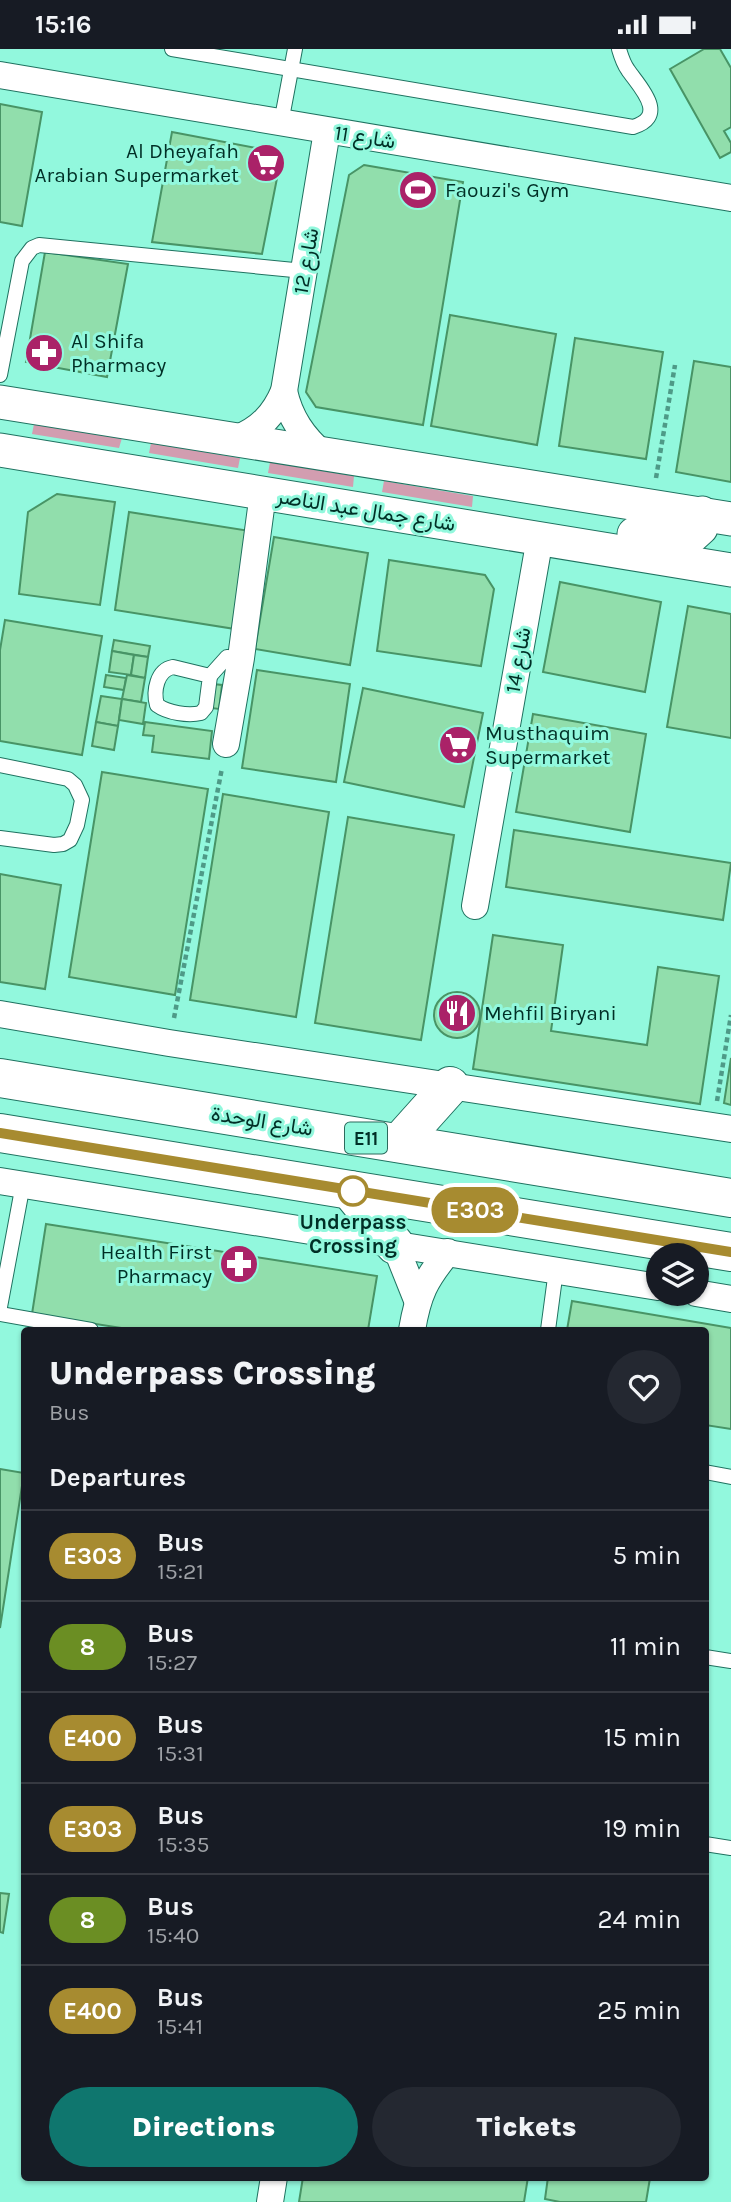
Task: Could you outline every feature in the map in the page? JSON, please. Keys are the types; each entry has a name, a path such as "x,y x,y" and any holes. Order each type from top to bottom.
{"highway":[{"name":"شارع الوحدة","path":"0,1078 731,1198"},
{"path":"399,1143 450,1086"},
{"path":"0,1133 731,1252"},
{"path":"350,1190 395,1245"}],"street":[{"name":"شارع 11","path":"0,75 731,198"},
{"name":"شارع 12","path":"236,439 261,426 271,416 284,391 327,131"},
{"path":"284,391 287,406 302,433 324,454"},
{"path":"0,402 717,516"},
{"name":"شارع جمال عبد الناصر","path":"1,457 263,493 731,570"},
{"path":"226,744 241,658 263,493"},
{"path":"593,547 608,536 617,534 690,538 717,516"},
{"name":"شارع 14","path":"475,906 540,538"},
{"path":"0,1014 722,1128"},
{"path":"11,1183 646,1285"},
{"path":"395,1245 417,1300"},
{"path":"412,1327 417,1300 425,1283 448,1252"},
{"path":"709,1295 731,1299"},
{"path":"270,2202 273,2181"}],"lane":[{"path":"172,49 633,127 648,116 649,102 644,89 627,69 619,49"},
{"path":"281,123 295,49"},
{"path":"0,375 22,261 32,248 39,245 304,271"},
{"path":"210,676 227,657 241,658"},
{"path":"0,765 68,779 80,792 82,800 75,834 63,844 0,838"},
{"path":"0,1307 11,1183"},
{"path":"548,1327 556,1270"},
{"path":"0,1314 73,1327"},
{"path":"709,1473 731,1477"},
{"path":"709,1658 731,1661"},
{"path":"709,1845 731,1848"}],"path":[{"path":"651,505 675,365"},
{"path":"169,1042 226,744"},
{"path":"722,1128 731,1015"}],"shaded area":[{"path":"34,424 122,438 119,448 32,434"},
{"path":"151,443 240,458 238,468 149,453"},
{"path":"270,462 354,476 353,487 268,473"},
{"path":"384,481 473,496 472,507 382,492"}],"building":[{"path":"704,49 720,49 731,68 731,127 724,131 731,143 731,152 720,158 670,69"},
{"path":"0,104 42,112 22,226 0,222"},
{"path":"172,132 282,153 262,254 152,242"},
{"path":"364,165 463,182 423,425 316,407 306,392 349,175"},
{"path":"45,252 128,264 107,377 26,362"},
{"path":"450,315 556,334 537,445 431,426"},
{"path":"575,338 663,352 646,459 559,446"},
{"path":"694,361 731,367 731,482 676,472"},
{"path":"57,494 115,502 100,605 19,594 28,512"},
{"path":"129,512 250,531 235,629 115,610"},
{"path":"274,537 368,553 350,665 255,649"},
{"path":"389,560 485,575 494,589 481,666 377,651"},
{"path":"560,582 661,602 645,692 543,672"},
{"path":"688,606 731,614 731,738 667,727"},
{"path":"5,620 102,636 82,755 0,741 0,650"},
{"path":"114,640 150,646 148,657 112,651"},
{"path":"112,651 134,655 131,675 109,672"},
{"path":"134,655 148,657 145,678 131,675"},
{"path":"257,670 350,684 336,782 242,768"},
{"path":"106,675 126,678 124,690 104,687"},
{"path":"127,675 145,678 141,702 122,699"},
{"path":"213,684 222,685 219,709 211,708"},
{"path":"363,688 483,713 464,807 344,782"},
{"path":"101,696 122,699 118,726 96,722"},
{"path":"122,699 146,703 143,724 119,720"},
{"path":"533,714 646,734 630,832 516,812"},
{"path":"96,722 118,726 114,750 92,746"},
{"path":"145,722 212,731 209,759 152,752 154,736 143,735"},
{"path":"102,772 208,789 175,995 69,977"},
{"path":"223,794 329,812 296,1017 190,1000"},
{"path":"348,817 454,835 421,1040 315,1023"},
{"path":"514,830 731,863 723,920 506,887"},
{"path":"0,874 61,885 45,989 0,982"},
{"path":"493,935 563,945 551,1031 647,1045 658,967 719,976 700,1104 473,1069"},
{"name":"Mehfil Biryani","path":"457,992 474,998 480,1015 474,1032 457,1038 440,1032 434,1015 440,998"},
{"path":"731,1058 731,1105 724,1103"},
{"path":"46,1224 377,1276 368,1327 115,1327 32,1314"},
{"path":"572,1301 731,1328 731,1429 709,1426 709,1327 568,1327"},
{"path":"0,1469 21,1472 21,1492 0,1628"},
{"path":"0,1893 9,1894 3,1933 0,1932"},
{"path":"302,2181 527,2181 524,2202 299,2202"},
{"path":"547,2181 650,2181 646,2202 560,2202 545,2199"}],"bus line":[{"name":"E303","path":"0,1133 731,1252"}],"place":[{"name":"Al Dheyafah Arabian Supermarket","path":"266,163"},
{"name":"Faouzi's Gym","path":"418,190"},
{"name":"Al Shifa Pharmacy","path":"44,353"},
{"name":"Musthaquim Supermarket","path":"458,745"},
{"name":"Mehfil Biryani","path":"457,1013"},
{"name":"Underpass Crossing","path":"353,1191"},
{"name":"Health First Pharmacy","path":"239,1264"}]}
